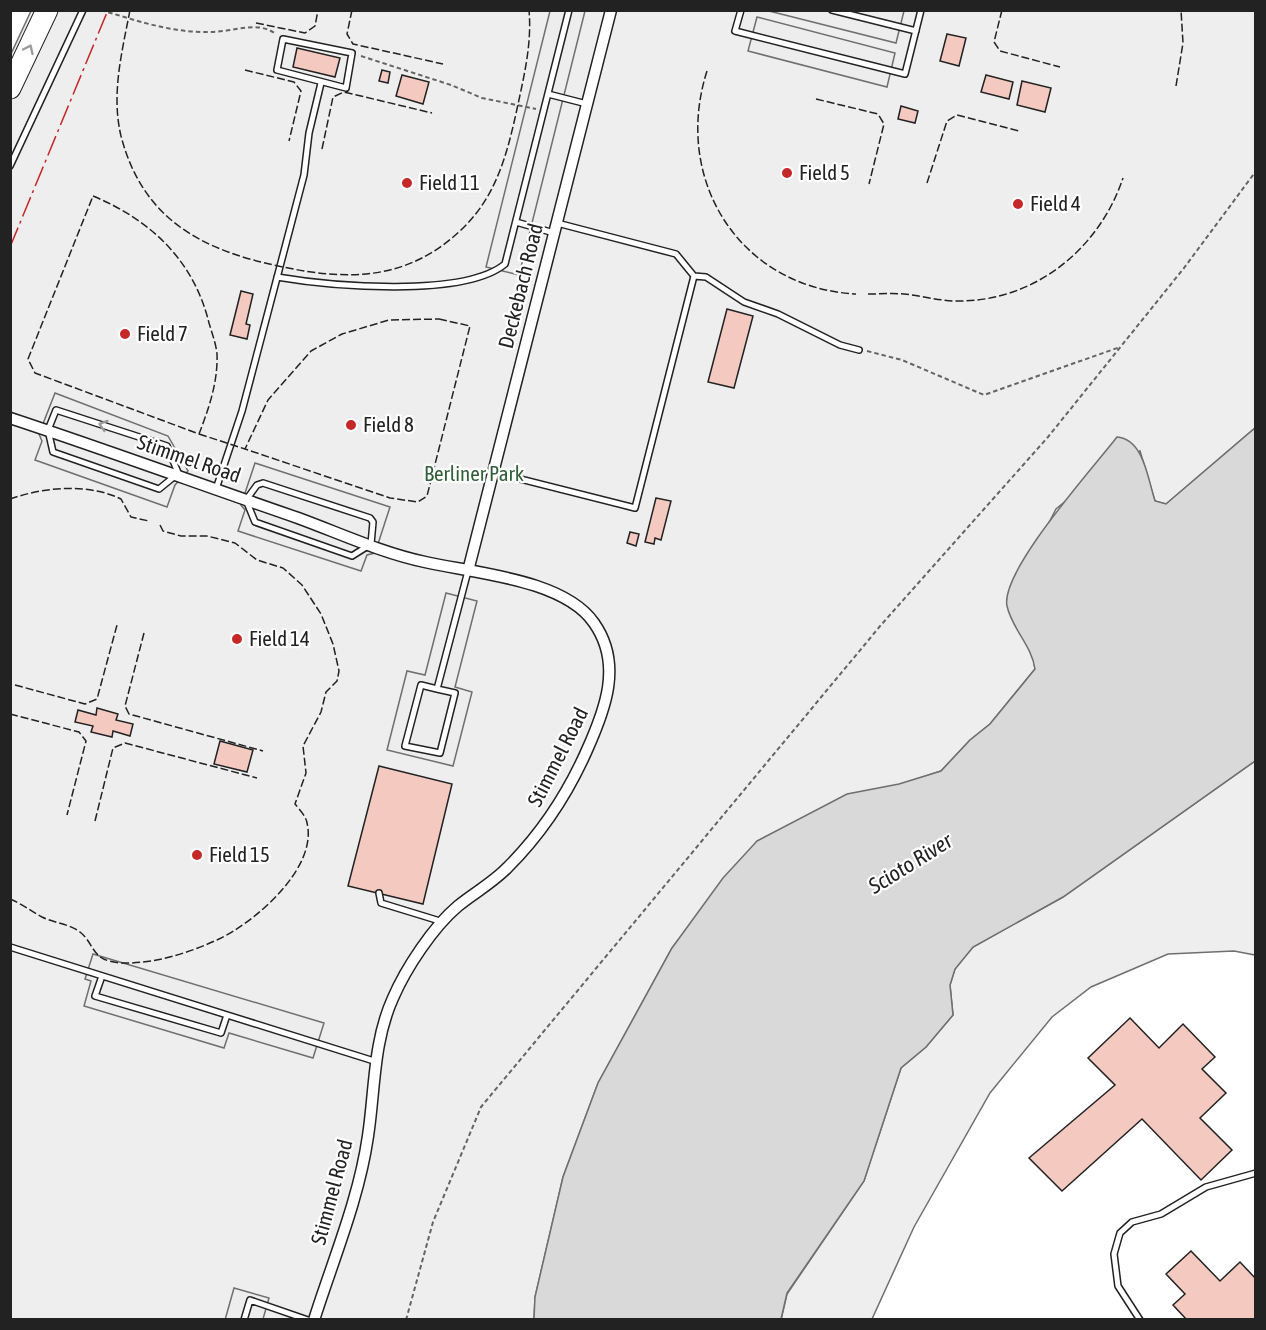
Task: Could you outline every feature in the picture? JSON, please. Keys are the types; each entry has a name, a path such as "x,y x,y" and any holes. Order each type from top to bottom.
{"highway":[{"path":"10,88 47,10"}],"street":[{"name":"Deckebach Road","path":"468,571 611,10"},
{"name":"Stimmel Road","path":"10,418 420,561 531,585 566,599 580,609 593,621 604,641 610,662 607,699 586,753 541,832 505,871 454,909 418,953 392,999 374,1061 368,1138 349,1211 314,1320"}],"lane":[{"path":"10,166 83,10"},
{"path":"277,278 357,286 432,285 494,274 505,264 569,10"},
{"path":"741,10 735,31 905,74 921,10"},
{"path":"832,10 916,31"},
{"path":"284,39 352,54 346,88 277,70 284,39"},
{"path":"216,489 242,411 304,175 309,133 321,83"},
{"path":"548,94 587,104"},
{"path":"516,222 556,228 676,254 694,276 706,277 744,302 778,314 840,345 859,350"},
{"path":"493,472 635,508 694,276"},
{"path":"56,410 167,446 178,476 159,489 53,452 48,430 56,410"},
{"path":"263,483 370,518 373,522 371,544 352,556 255,522 246,500 256,485 263,483"},
{"path":"437,689 468,571"},
{"path":"421,685 437,689 455,693 440,753 405,746 421,685"},
{"path":"379,893 381,903 444,922"},
{"path":"10,947 374,1061"},
{"path":"102,976 95,996 221,1033 227,1015"},
{"path":"1140,1320 1118,1286 1114,1254 1120,1233 1132,1222 1161,1214 1206,1187 1256,1173"},
{"path":"244,1320 250,1300 308,1320"}],"path":[{"path":"101,10 156,26 198,34 247,26 274,32 284,39"},
{"path":"352,54 451,85 482,98 545,111"},
{"path":"406,1320 433,1222 481,1107 881,625 1048,437 1256,171"},
{"path":"859,350 902,360 984,396 1120,347"}],"green space":[{"name":"Berliner Park","path":"31,11 1255,11 1255,428 1166,504 1155,501 1140,451 1074,494 1056,509 1007,604 1033,657 1035,669 990,724 970,740 941,771 801,819 757,841 672,948 598,1083 563,1177 535,1297 534,1319 11,1320 10,56"},
{"path":"1255,761 1255,955 1234,951 1168,954 1091,987 1052,1017 990,1093 914,1227 872,1319 781,1320 787,1294 864,1181 901,1068 926,1047 953,1015 950,985 955,969 973,947 1063,897"}],"shaded area":[{"path":"550,11 585,11 519,275 486,267"},
{"path":"769,11 904,11 896,43"},
{"path":"757,17 895,53 887,87 748,51"},
{"path":"55,393 168,436 188,471 175,485 167,507 35,460 42,441 39,434"},
{"path":"255,463 390,507 375,553 367,555 361,571 238,531 245,510 241,505"},
{"path":"446,593 477,601 455,687 472,692 453,766 387,750 407,671 425,675"},
{"path":"93,954 324,1023 313,1058 229,1033 224,1048 84,1006 91,981 85,979"},
{"path":"234,1288 269,1298 263,1319 225,1320"}],"water":[{"name":"Scioto River","path":"1255,428 1255,761 1063,897 973,947 955,969 950,985 953,1015 926,1047 901,1068 864,1181 787,1293 781,1319 534,1319 535,1297 563,1177 598,1083 672,948 723,878 757,841 847,794 899,784 941,771 970,740 990,724 1035,669 1030,653 1007,606 1009,590 1018,569 1070,494 1117,437 1126,439 1139,453 1144,462 1155,501 1166,504"}],"building":[{"path":"947,34 966,38 959,66 940,61"},
{"path":"297,48 340,58 335,77 293,67"},
{"path":"382,70 390,72 388,83 379,81"},
{"path":"402,75 429,82 423,104 396,96"},
{"path":"986,75 1013,82 1009,99 981,92"},
{"path":"1022,81 1051,88 1045,112 1017,105"},
{"path":"901,106 918,111 915,123 898,119"},
{"path":"241,291 253,294 246,324 250,325 247,339 230,335"},
{"path":"727,309 753,316 734,388 708,382"},
{"path":"656,498 671,501 661,540 655,538 654,544 645,542"},
{"path":"630,532 639,534 636,546 627,543"},
{"path":"97,708 118,714 116,720 133,724 130,736 113,731 112,737 91,732 93,726 75,722 78,710 96,715"},
{"path":"220,741 253,750 247,772 214,764"},
{"path":"379,766 452,784 423,904 348,886"},
{"path":"1130,1018 1159,1048 1183,1024 1215,1057 1202,1069 1226,1093 1200,1118 1232,1150 1201,1180 1142,1119 1062,1191 1029,1158 1115,1085 1088,1058"},
{"path":"1191,1251 1220,1281 1240,1262 1256,1279 1256,1320 1187,1320 1173,1305 1185,1294 1166,1274"}],"fence":[{"path":"130,10 117,89 118,120 131,165 144,190 161,211 203,241 227,252 283,267 355,275 399,267 420,259 441,247 461,230 483,204 504,159 513,126 527,60 529,10"},
{"path":"256,23 305,33 315,26 318,10"},
{"path":"352,10 347,34 353,44 443,64"},
{"path":"1002,10 994,42 1000,51 1060,67"},
{"path":"1176,86 1183,43 1181,10"},
{"path":"245,70 294,82 301,91 289,141"},
{"path":"707,71 699,112 699,151 708,188 725,221 749,250 779,272 815,287 856,294"},
{"path":"322,149 333,97 344,92 432,113"},
{"path":"816,99 878,114 884,124 869,184"},
{"path":"927,183 947,121 957,115 1019,131"},
{"path":"868,294 904,294 963,301 990,298 1016,291 1041,279 1062,265 1082,247 1099,226 1113,203 1123,178"},
{"path":"93,196 133,217 151,230 167,245 193,280 202,301 217,354 212,395 199,434 35,373 28,359 93,196"},
{"path":"439,319 470,326 427,496 418,502 390,498 245,449 268,400 311,351 342,334 389,320 439,319"},
{"path":"199,434 245,449"},
{"path":"10,499 66,488 95,491 121,499 131,517 149,521"},
{"path":"10,899 42,917 76,929 85,937 95,952 104,959 122,963 146,962 196,949 234,931 266,907 281,892 303,858 308,840 307,823 295,804 306,773 303,746 321,712 326,692 337,681 339,671 333,644 321,614 302,585 283,568 257,560 235,543 207,536 181,536 163,531 160,525"},
{"path":"15,685 85,704 97,699 117,625"},
{"path":"144,633 125,706 129,714 263,751"},
{"path":"10,714 79,732 86,741 67,815"},
{"path":"95,821 113,748 125,743 257,778"}],"power":[{"path":"10,247 108,10"}],"place":[{"name":"Field 5","path":"787,173"},
{"name":"Field 11","path":"407,183"},
{"name":"Field 4","path":"1018,204"},
{"name":"Field 7","path":"125,334"},
{"name":"Field 8","path":"351,425"},
{"name":"Field 14","path":"237,639"},
{"name":"Field 15","path":"197,855"}]}
